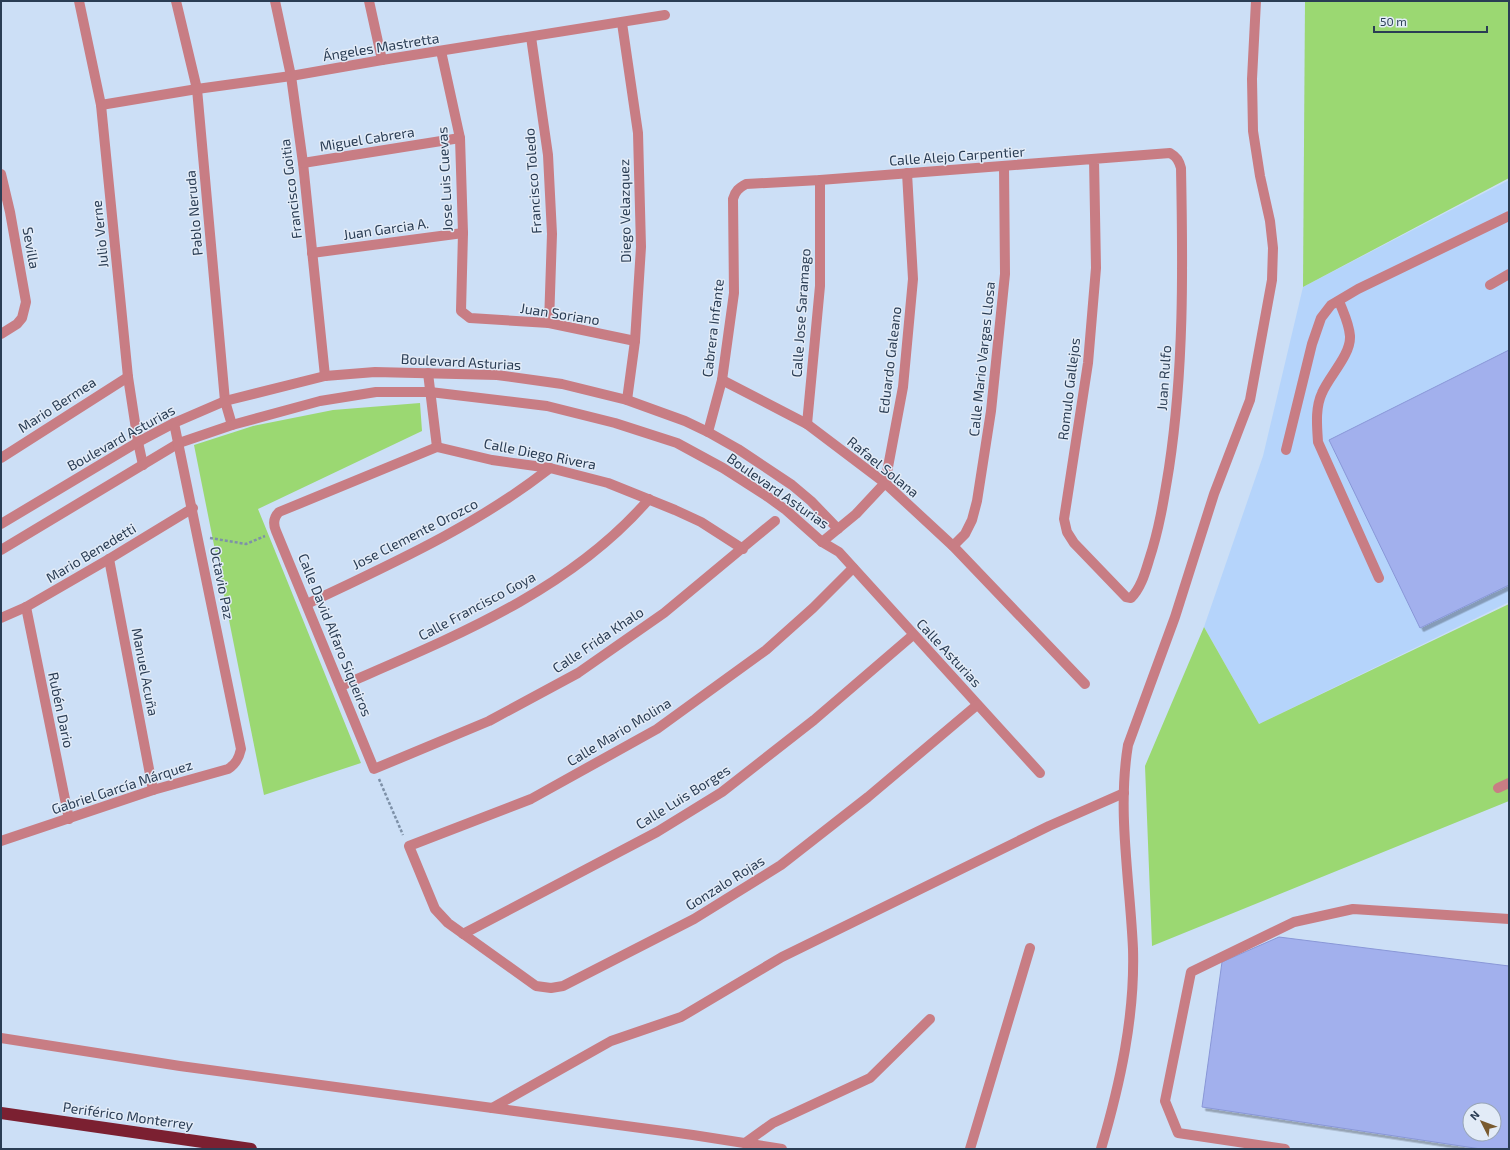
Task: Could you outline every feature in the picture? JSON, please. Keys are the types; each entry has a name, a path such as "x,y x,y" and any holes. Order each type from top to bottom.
{"highway":[{"name":"Periférico Monterrey","path":"1,1113 251,1149"}],"street":[{"name":"Julio Verne","path":"79,1 101,105 128,377 143,465"},
{"name":"Pablo Neruda","path":"176,1 197,89 225,401 232,425"},
{"name":"Francisco Goitia","path":"275,1 291,76 303,163 325,376"},
{"path":"369,1 382,60"},
{"path":"1101,1149 1110,1118 1125,1050 1133,996 1133,949 1124,806 1125,763 1128,745 1175,617 1214,494 1250,400 1272,280 1273,248 1270,221 1260,176 1253,131 1252,79 1256,1"},
{"name":"Ángeles Mastretta","path":"101,105 197,89 291,76 665,15"},
{"name":"Diego Velazquez","path":"622,23 638,133 641,248 635,341 627,400"},
{"name":"Francisco Toledo","path":"531,37 548,155 552,234 549,323"},
{"name":"Jose Luis Cuevas","path":"441,51 460,138 463,233 461,308"},
{"name":"Miguel Cabrera","path":"303,163 460,138"},
{"name":"Calle Alejo Carpentier","path":"746,184 1094,160 1170,153"},
{"name":"Juan Rulfo","path":"1126,597 1131,598 1137,590 1153,547 1162,512 1173,439 1180,359 1183,272 1181,168 1178,159 1175,155 1170,153"},
{"name":"Romulo Gallejos","path":"1094,160 1096,268 1088,363 1064,519 1067,532 1074,543 1126,597"},
{"name":"Calle Mario Vargas Llosa","path":"953,546 965,534 972,520 977,501 991,411 1005,274 1004,166"},
{"name":"Eduardo Galeano","path":"884,483 903,388 913,279 907,173"},
{"name":"Sevilla","path":"1,174 10,212 26,302 24,313 17,324 1,334"},
{"name":"Calle Jose Saramago","path":"807,424 820,286 820,180"},
{"name":"Cabrera Infante","path":"708,432 722,380 734,293 733,199 736,190 746,184"},
{"path":"1,218 10,212"},
{"path":"1286,450 1312,344 1321,318 1331,305 1358,289 1509,216"},
{"name":"Juan Garcia A.","path":"312,253 463,233"},
{"path":"1490,285 1509,274"},
{"path":"1339,301 1350,337 1346,352 1321,394 1316,421 1318,442 1379,578"},
{"name":"Juan Soriano","path":"461,308 463,313 470,318 549,323 635,341"},
{"name":"Boulevard Asturias","path":"1,524 138,442 174,423 225,401 325,376 375,372 497,375 562,384 627,400 685,421 708,432 762,464 792,485 811,501 838,529 822,542 786,510 723,468 677,443 615,423 547,406 430,392 376,392 320,401 232,425 179,443 1,550"},
{"path":"276,531 274,518 279,512 437,447 428,373"},
{"name":"Mario Bermea","path":"1,458 128,377"},
{"name":"Rafael Solana","path":"722,380 807,424 884,483 953,546 1085,684"},
{"name":"Octavio Paz","path":"174,423 241,750"},
{"name":"Calle Diego Rivera","path":"437,447 492,460 550,468 608,483 701,522 743,549"},
{"name":"Jose Clemente Orozco","path":"307,604 430,545 490,512 530,485 550,468"},
{"path":"838,552 838,529 856,514 884,483"},
{"name":"Calle Francisco Goya","path":"341,686 446,640 498,614 550,583 600,547 631,520 649,499"},
{"name":"Mario Benedetti","path":"1,618 26,607 110,559 192,508"},
{"name":"Calle Frida Khalo","path":"374,769 489,721 578,673 664,612 743,549 774,521"},
{"name":"Calle David Alfaro Siqueiros","path":"276,531 374,769"},
{"name":"Calle Asturias","path":"822,542 838,552 1040,773"},
{"name":"Manuel Acuña","path":"110,559 153,790"},
{"name":"Calle Mario Molina","path":"408,846 532,799 657,729 766,650 853,568"},
{"name":"Rubén Dario","path":"26,607 69,819"},
{"name":"Calle Luis Borges","path":"463,934 657,832 722,792 814,720 913,635"},
{"name":"Gonzalo Rojas","path":"408,846 418,873 435,909 448,923 536,986 551,988 563,986 694,919 781,865 868,797 977,705"},
{"name":"Gabriel García Márquez","path":"1,841 153,790 228,769 238,760 241,750"},
{"path":"1498,788 1509,783"},
{"path":"492,1108 611,1040 681,1017 782,957 1049,826 1124,793"},
{"path":"1285,1149 1178,1133 1165,1101 1191,972 1294,922 1353,909 1509,919"},
{"path":"970,1149 1030,948"},
{"path":"745,1143 773,1123 870,1078 930,1019"},
{"path":"1,1038 180,1066 782,1149"}],"path":[{"path":"198,536 246,544 276,531"},
{"path":"374,769 408,846"}],"shaded area":[{"path":"1509,180 1509,602 1259,724 1204,627 1263,456 1303,287"}],"green space":[{"path":"1305,1 1509,1 1509,178 1303,287"},
{"path":"420,403 422,431 258,509 361,763 264,795 194,445 253,426 333,410"},
{"path":"1509,604 1509,801 1152,946 1145,766 1204,627 1259,724"}],"building":[{"path":"1509,350 1509,585 1420,628 1329,440"},
{"path":"1279,937 1509,966 1509,1149 1481,1149 1202,1107 1222,962"}]}
